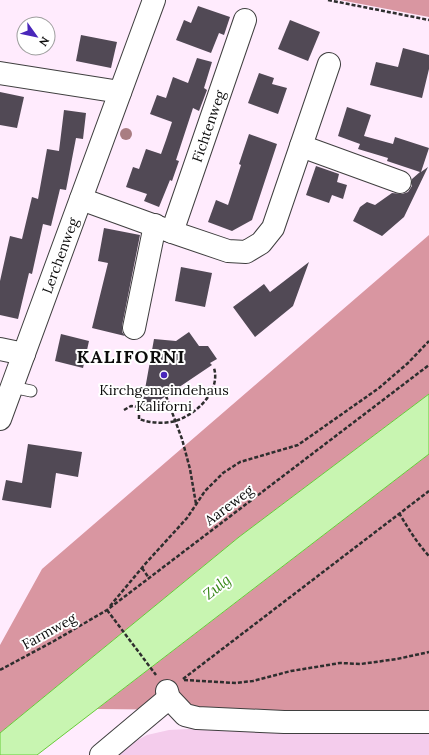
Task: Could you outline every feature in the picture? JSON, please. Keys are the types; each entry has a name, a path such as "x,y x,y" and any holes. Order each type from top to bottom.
{"street":[{"name":"Lerchenweg","path":"0,419 22,389 24,354 154,0"},
{"name":"Fichtenweg","path":"134,328 163,229 244,20"},
{"path":"81,199 228,251 246,252 261,243 273,228 329,64"},
{"path":"0,73 120,92"},
{"path":"301,146 400,182"},
{"path":"0,349 24,354"},
{"path":"100,755 168,686 185,715 197,718 284,722 429,722"}],"path":[{"path":"328,0 429,20"},
{"path":"168,686 107,610 187,518 205,491 223,473 240,462 298,446 379,388 408,363 429,341"},
{"name":"Aareweg","path":"107,610 429,366"},
{"path":"124,410 131,406 139,406 138,419 150,422 175,421 197,409 206,399 213,389 215,380 214,368"},
{"path":"166,396 182,439 190,468 196,505"},
{"path":"168,686 429,490"},
{"path":"399,513 412,535 429,556"},
{"path":"142,568 148,578"},
{"name":"Farmweg","path":"0,670 107,610"},
{"path":"168,686 247,682 291,671 340,663 361,664 397,659 429,652"}],"shaded area":[{"path":"340,0 429,0 429,17"},
{"path":"429,235 429,394 239,537 0,733 0,645 42,569"},
{"path":"429,454 429,712 97,709"},
{"path":"188,729 429,734 429,755 118,755 132,743 147,735 169,730"}],"water":[{"name":"Zulg","path":"429,394 429,454 37,755 0,755 0,733 239,537"}],"building":[{"path":"198,6 230,17 224,35 219,33 211,53 176,40 184,20 191,23"},
{"path":"290,20 320,32 308,61 278,49"},
{"path":"81,35 117,42 111,68 76,61"},
{"path":"403,48 429,55 429,69 422,98 370,85 376,62 398,67"},
{"path":"197,58 212,62 204,88 207,90 199,111 193,108 176,160 179,161 172,181 170,180 159,207 144,201 147,194 126,187 133,167 139,169 146,149 161,154 166,140 172,122 150,114 157,95 166,98 173,77 188,83"},
{"path":"259,73 274,78 272,84 287,88 278,114 248,103"},
{"path":"0,92 24,97 17,128 0,125"},
{"path":"347,107 371,115 364,136 393,144 395,137 429,148 421,172 428,167 404,217 382,236 353,221 360,207 367,202 375,205 392,193 402,194 408,192 412,186 412,179 420,172 387,161 388,158 358,149 360,144 338,136"},
{"path":"64,110 86,113 83,139 76,138 66,190 60,189 51,226 43,224 32,274 29,273 18,319 0,315 0,281 10,236 22,239 32,197 38,199 47,149 59,151"},
{"path":"249,134 277,144 252,220 232,231 208,222 216,200 228,205"},
{"path":"316,166 339,174 337,182 347,185 343,199 332,195 329,203 306,195"},
{"path":"104,228 140,235 122,326 122,332 125,336 92,328 108,263 98,261"},
{"path":"309,262 293,306 255,337 233,307 264,284 270,292"},
{"path":"181,267 212,273 205,307 175,301"},
{"path":"189,332 199,346 208,346 217,359 210,363 212,365 160,400 142,406 154,339 176,341"},
{"path":"61,334 89,341 83,368 55,361"},
{"path":"28,444 82,452 78,477 56,473 51,508 2,500 6,480 22,483"}],"place":[{"name":"Kirchgemeindehaus Kaliforni","path":"164,375"}],"district":[{"name":"KALIFORNI","path":"131,357"}]}
